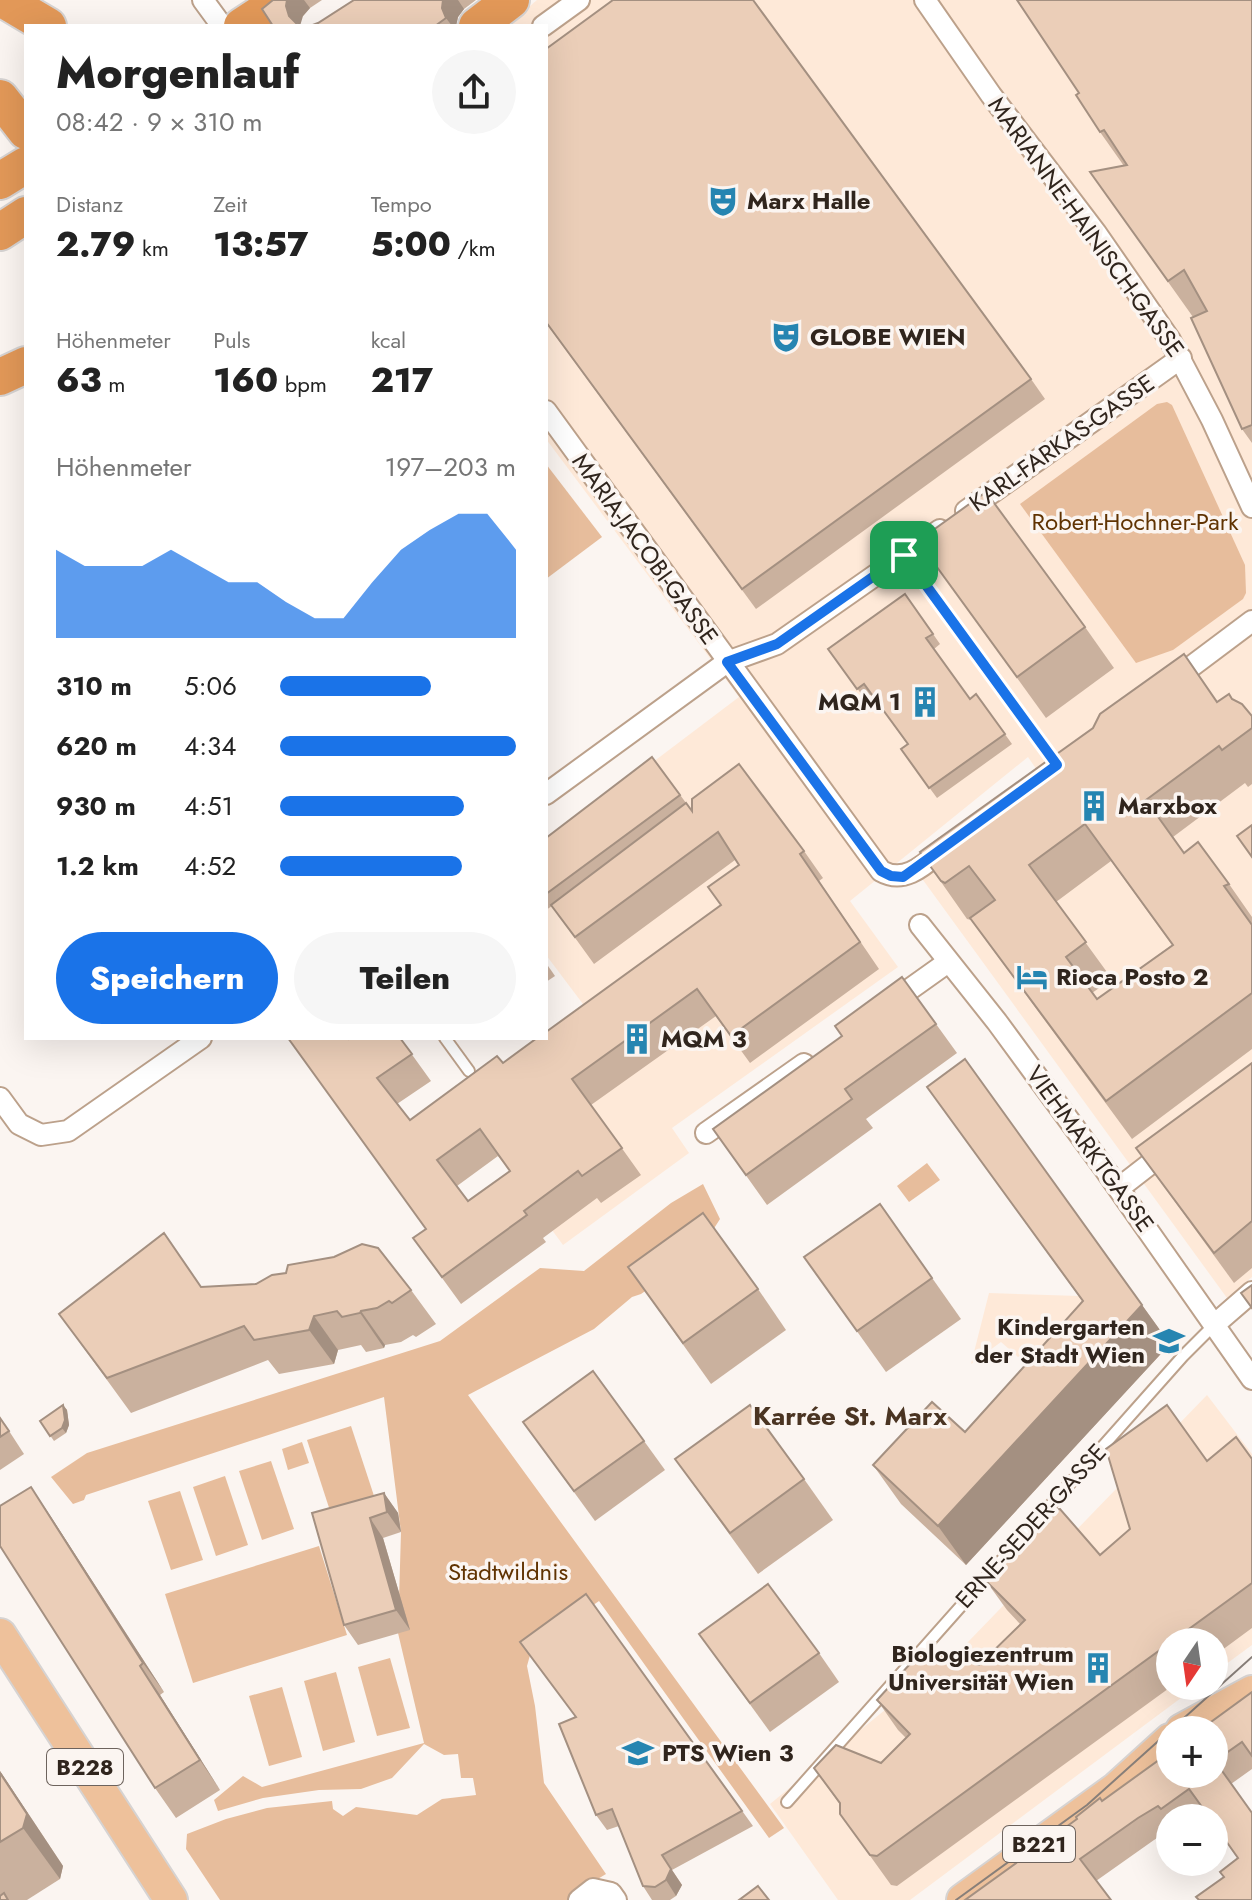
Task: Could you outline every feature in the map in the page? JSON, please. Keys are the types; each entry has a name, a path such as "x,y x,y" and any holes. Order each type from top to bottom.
{"highway":[{"path":"4,0 45,24"},
{"path":"245,24 282,0"},
{"path":"480,24 511,0"},
{"path":"0,98 24,128"},
{"path":"0,181 24,166"},
{"path":"0,232 24,216"},
{"path":"0,377 24,366"}],"main road":[{"name":"B228","path":"0,1635 171,1900"},
{"path":"1208,1716 1251,1693"},
{"path":"1228,1723 1251,1693"},
{"name":"B221","path":"963,1900 1116,1789 1156,1753"},
{"name":"B221","path":"1116,1789 1156,1771"}],"street":[{"path":"203,0 221,24"},
{"path":"546,24 579,0"},
{"name":"MARIANNE-HAINISCH-GASSE","path":"925,0 991,95 1096,233 1181,358 1252,507"},
{"name":"KARL-FARKAS-GASSE","path":"548,793 727,662 777,644 1181,358"},
{"name":"MARIA-JACOBI-GASSE","path":"548,414 881,871 903,877 957,839"},
{"path":"1161,689 1252,621"},
{"name":"VIEHMARKTGASSE","path":"920,925 997,1022 1119,1188 1252,1379"},
{"path":"874,1014 948,962"},
{"path":"0,1098 19,1124 41,1135 68,1131 198,1040"},
{"path":"706,1133 822,1051"},
{"path":"1119,1188 1187,1136"},
{"path":"1214,1325 1252,1292"},
{"path":"579,1900 593,1889 611,1893 616,1900"}],"lane":[{"path":"904,555 1056,766"},
{"path":"446,1040 469,1071"},
{"name":"ERNE-SEDER-GASSE","path":"787,1802 1214,1325"}],"shaded area":[{"path":"537,0 1252,0 1252,1277 1227,1298 915,869 1039,773 1028,757 850,901 898,967 672,1128 689,1153 563,1245 467,1114 595,1020 548,958 548,841 739,697 548,442 548,24 509,24"},
{"path":"989,1293 1079,1296 1111,1340 1062,1396 1001,1342 971,1364"},
{"name":"Biologiezentrum Universität Wien","path":"1207,1395 1252,1454 1252,1645 1228,1663 1228,1628 1156,1628 1156,1700 1178,1700 910,1900 838,1900 770,1804 968,1642"}],"green space":[{"name":"Robert-Hochner-Park","path":"1167,402 1172,405 1245,565 1246,593 1243,599 1173,650 1136,663 1020,504 1157,404"},
{"path":"548,467 602,537 548,578"},
{"path":"927,1163 940,1180 909,1202 897,1186"},
{"name":"Stadtwildnis","path":"703,1184 720,1219 697,1255 632,1297 594,1329 468,1395 784,1828 769,1838 599,1601 532,1648 527,1666 544,1783 606,1874 576,1892 574,1900 220,1900 186,1849 187,1834 267,1808 332,1801 333,1809 343,1816 356,1807 417,1815 442,1799 476,1795 473,1778 461,1778 458,1754 444,1755 424,1744 392,1778 361,1789 319,1790 263,1798 218,1811 214,1800 243,1776 262,1787 424,1743 398,1633 401,1532 384,1397 86,1495 84,1500 73,1504 51,1477 87,1453 440,1341 540,1268 584,1271 671,1203"},
{"path":"351,1426 378,1508 334,1523 307,1440"},
{"path":"302,1442 309,1463 288,1470 282,1449"},
{"path":"271,1461 294,1529 262,1540 239,1471"},
{"path":"225,1476 248,1545 216,1556 193,1487"},
{"path":"180,1491 203,1560 171,1570 148,1501"},
{"path":"319,1546 347,1635 193,1683 165,1594"},
{"path":"390,1658 410,1728 377,1736 358,1667"},
{"path":"336,1672 355,1742 323,1751 304,1681"},
{"path":"282,1687 302,1757 269,1766 249,1696"}],"building":[{"path":"273,0 287,0 289,16 297,24 272,24 262,9"},
{"path":"354,0 443,0 446,18 438,24 315,24"},
{"name":"Marx Halle","path":"613,0 753,0 1031,379 742,589 548,325 548,48"},
{"path":"1017,0 1252,0 1252,425 1242,429 1191,318 1207,311 1184,270 1168,281 1090,172 1127,165 1104,130 1100,132 1076,95 1079,93"},
{"path":"986,492 1085,627 1017,677 918,541"},
{"name":"MQM 1","path":"905,594 933,634 926,638 970,699 976,694 1005,734 929,788 901,749 908,744 864,684 857,689 828,649"},
{"path":"1184,654 1217,702 1229,694 1252,716 1252,728 1222,750 1219,746 1146,800 1184,853 1198,842 1229,884 1224,886 1252,925 1252,993 1106,1101 970,918 995,900 969,866 945,883 920,852 1093,728 1100,714","holes":["1085,824 1173,945 1097,999 1066,957 1086,942 1029,865"]},
{"path":"652,757 680,795 548,893 548,836"},
{"path":"739,764 804,851 800,854 860,942 731,1036 697,989 572,1079 622,1148 582,1176 578,1171 524,1211 527,1215 442,1277 413,1238 426,1229 289,1040 402,1040 412,1054 377,1078 410,1120 497,1056 503,1063 534,1040 548,1040 548,1031 721,905 708,887 739,865 718,832 575,937 551,905 686,803 692,811 692,799","holes":["480,1129 510,1171 468,1201 437,1160"]},
{"path":"1252,825 1252,857 1237,836"},
{"path":"902,977 936,1024 845,1089 852,1099 746,1175 713,1129 842,1036 835,1026"},
{"path":"965,1059 1142,1305 938,1526 873,1465 932,1402 965,1432 1083,1301 927,1087"},
{"path":"1252,1063 1252,1221 1214,1253 1136,1148"},
{"path":"880,1204 932,1278 857,1331 804,1257"},
{"path":"703,1213 758,1289 683,1343 628,1267"},
{"path":"164,1233 201,1287 256,1284 272,1275 286,1273 288,1265 334,1257 362,1244 378,1248 411,1290 392,1303 389,1301 360,1313 342,1317 337,1311 314,1316 309,1330 254,1340 244,1326 107,1378 59,1314"},
{"path":"1252,1285 1252,1308 1241,1293"},
{"path":"593,1371 644,1441 574,1491 523,1422"},
{"path":"63,1405 65,1420 62,1428 50,1436 40,1421"},
{"path":"750,1405 804,1479 730,1533 675,1459"},
{"name":"Biologiezentrum Universität Wien","path":"1167,1405 1207,1461 1236,1437 1252,1459 1252,1583 1190,1628 1156,1628 1156,1653 877,1856 870,1855 840,1814 840,1803 814,1768 836,1745 881,1763 910,1734 877,1700 921,1652 928,1651 979,1665 1025,1620 986,1581 1051,1510 1060,1509 1100,1555 1130,1529 1106,1449"},
{"path":"0,1418 9,1431 0,1437"},
{"path":"31,1487 143,1663 140,1666 200,1760 155,1788 0,1546 0,1506"},
{"path":"384,1493 387,1512 370,1518 396,1610 344,1625 312,1513"},
{"path":"768,1584 819,1653 750,1703 699,1634"},
{"name":"PTS Wien 3","path":"586,1594 742,1811 662,1855 671,1869 666,1880 655,1887 643,1886 612,1809 596,1815 559,1724 576,1717 520,1642"},
{"path":"1252,1692 1252,1756 1242,1742 1228,1752 1228,1716 1219,1716"},
{"path":"1156,1762 1156,1788 1228,1788 1228,1779 1252,1813 1252,1900 1199,1900 1196,1897 1223,1876 1228,1876 1228,1866 1238,1858 1228,1844 1228,1804 1200,1804 1189,1789 1168,1804 1156,1804 1156,1807 1080,1859 1111,1900 965,1900 1077,1819 1100,1798 1102,1801"},
{"path":"0,1773 27,1814 23,1828 0,1842"},
{"path":"758,1886 769,1900 739,1900"}],"tram line":[{"path":"956,1900 1087,1805 1252,1657"}],"place":[{"name":"Marx Halle","path":"723,201"},
{"name":"GLOBE WIEN","path":"786,337"},
{"name":"MQM 1","path":"925,702"},
{"name":"Marxbox","path":"1094,806"},
{"name":"Rioca Posto 2","path":"1032,977"},
{"name":"MQM 3","path":"637,1039"},
{"name":"Kindergarten der Stadt Wien","path":"1169,1341"},
{"name":"Biologiezentrum Universität Wien","path":"1098,1668"},
{"name":"PTS Wien 3","path":"638,1753"}],"district":[{"name":"Karrée St. Marx","path":"850,1416"}],"route":[{"path":"904,555 1057,765 903,877 881,871 727,662 777,644 792,635 904,555"}]}
